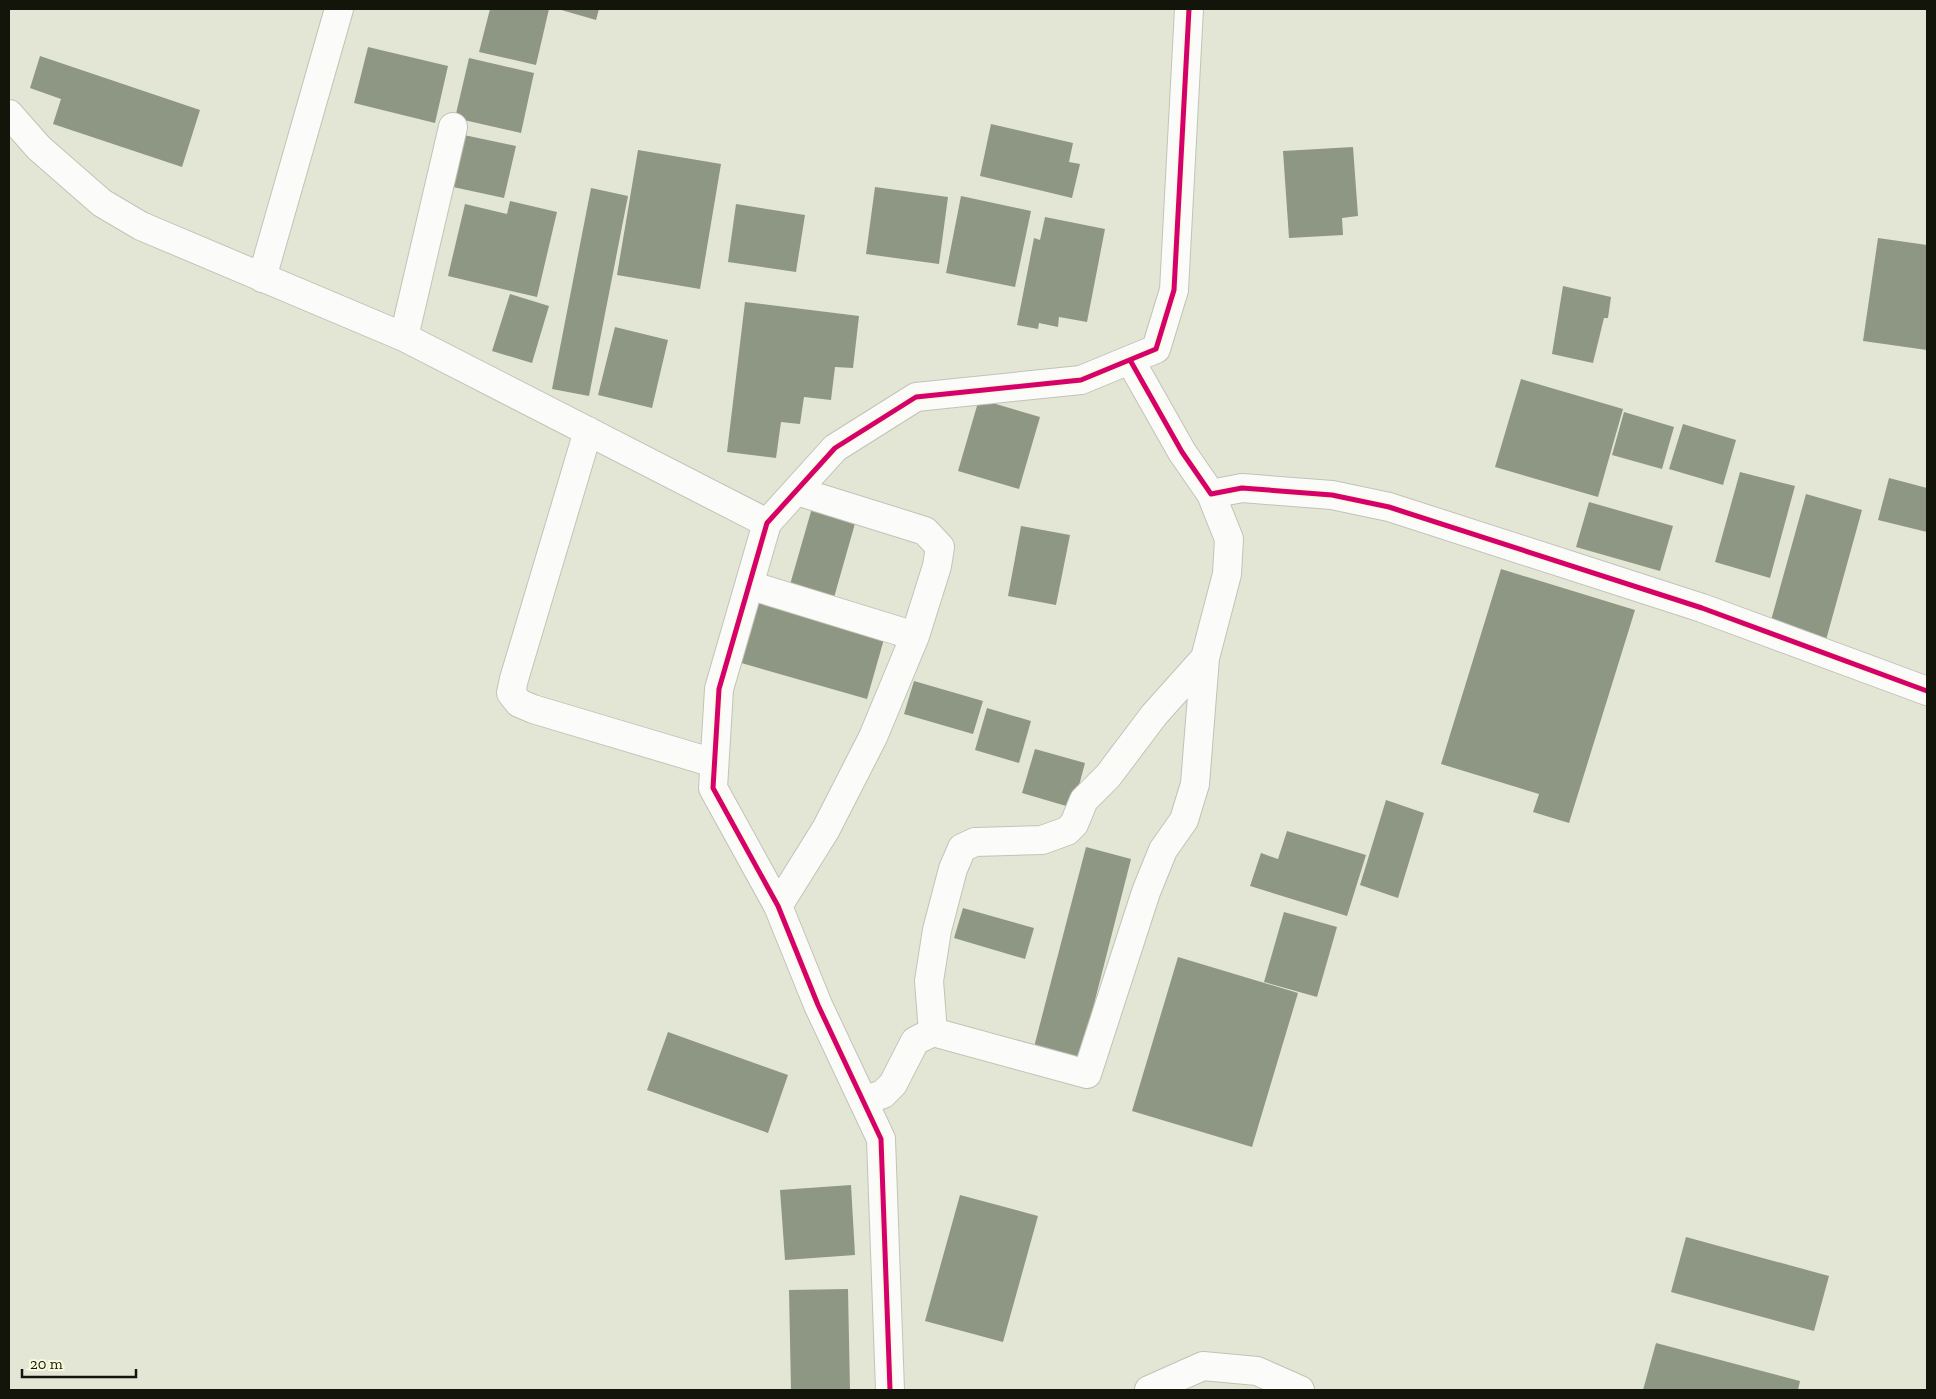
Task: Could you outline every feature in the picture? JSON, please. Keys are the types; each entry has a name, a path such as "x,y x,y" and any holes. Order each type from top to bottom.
{"street":[{"path":"262,278 339,9"},
{"path":"890,1390 881,1139 818,1005 778,906 713,788 719,688 767,524 835,448 916,397 1082,380 1156,350 1174,290 1188,9"},
{"path":"9,114 39,148 102,203 141,226 404,337 767,524"},
{"path":"404,337 453,128"},
{"path":"863,1101 883,1094 893,1084 915,1041 933,1032 1086,1074 1146,892 1163,850 1184,820 1195,784 1205,658 1227,574 1229,539 1211,494 1182,452 1130,360"},
{"path":"588,432 511,693 519,703 532,709 714,763"},
{"path":"1211,494 1242,488 1332,495 1389,507 1702,608 1927,691"},
{"path":"778,906 826,829 873,737 915,636 937,566 940,547 925,531 797,491"},
{"path":"749,585 915,636"},
{"path":"933,1032 928,981 937,930 953,869 962,848 975,842 1042,840 1067,831 1074,824 1084,800 1108,776 1154,715 1205,658"},
{"path":"1149,1390 1203,1366 1257,1370 1300,1390"}],"building":[{"path":"490,9 549,9 536,65 479,52"},
{"path":"558,9 599,9 596,20"},
{"path":"368,47 448,66 435,123 354,103"},
{"path":"40,56 200,110 182,167 53,124 61,99 30,88"},
{"path":"469,58 534,73 521,133 455,118"},
{"path":"991,124 1073,143 1069,162 1080,164 1072,198 980,176"},
{"path":"464,135 516,146 504,198 453,187"},
{"path":"1353,147 1358,216 1342,218 1343,235 1289,238 1283,151"},
{"path":"638,150 721,164 700,289 617,275"},
{"path":"875,187 948,197 939,264 866,254"},
{"path":"591,188 628,196 589,396 552,389"},
{"path":"961,196 1031,211 1015,287 946,273"},
{"path":"510,201 557,212 537,297 448,276 465,204 507,214"},
{"path":"736,204 805,215 796,272 728,262"},
{"path":"1045,217 1105,229 1087,322 1059,317 1058,327 1039,323 1038,329 1017,325 1034,238 1040,240"},
{"path":"1878,238 1927,245 1927,350 1863,341"},
{"path":"1563,286 1611,297 1608,318 1604,318 1593,363 1552,354"},
{"path":"510,294 549,306 532,363 492,351"},
{"path":"745,302 859,316 853,368 835,367 831,400 804,397 800,424 781,422 776,458 727,452"},
{"path":"615,327 668,340 652,408 598,395"},
{"path":"1521,379 1623,409 1598,497 1495,467"},
{"path":"979,399 1040,417 1019,489 958,471"},
{"path":"1624,412 1674,427 1662,469 1612,455"},
{"path":"1683,424 1736,440 1723,485 1669,469"},
{"path":"1740,472 1795,486 1770,578 1715,562"},
{"path":"1889,478 1927,488 1927,532 1878,520"},
{"path":"1806,494 1862,510 1826,640 1770,624"},
{"path":"1589,502 1673,526 1660,571 1576,547"},
{"path":"812,508 856,520 833,601 789,588"},
{"path":"1021,526 1070,535 1056,605 1008,596"},
{"path":"1501,569 1635,610 1569,823 1533,812 1539,794 1441,764"},
{"path":"750,593 886,632 867,699 731,660"},
{"path":"914,681 983,701 973,734 904,714"},
{"path":"987,708 1031,721 1019,763 975,750"},
{"path":"1035,749 1085,763 1073,808 1022,793"},
{"path":"1386,800 1424,813 1398,898 1360,885"},
{"path":"1287,831 1366,855 1347,916 1250,886 1261,853 1278,859"},
{"path":"1086,847 1131,859 1080,1059 1034,1047"},
{"path":"963,908 1034,928 1025,959 954,938"},
{"path":"1284,912 1337,927 1317,997 1264,982"},
{"path":"1178,957 1298,993 1252,1147 1132,1111"},
{"path":"668,1032 788,1075 768,1133 647,1090"},
{"path":"851,1185 855,1255 785,1260 780,1190"},
{"path":"960,1195 1038,1216 1003,1342 925,1321"},
{"path":"1686,1237 1829,1276 1814,1331 1671,1292"},
{"path":"848,1289 850,1390 791,1390 789,1290"},
{"path":"1656,1343 1800,1381 1798,1390 1643,1390"}],"cycle path":[{"path":"890,1390 881,1139 818,1005 778,906 713,788 719,689 767,523 835,448 916,397 1081,380 1156,349 1174,290 1189,9"},
{"path":"1130,360 1182,452 1211,494 1242,488 1332,495 1389,507 1702,608 1927,691"}]}
